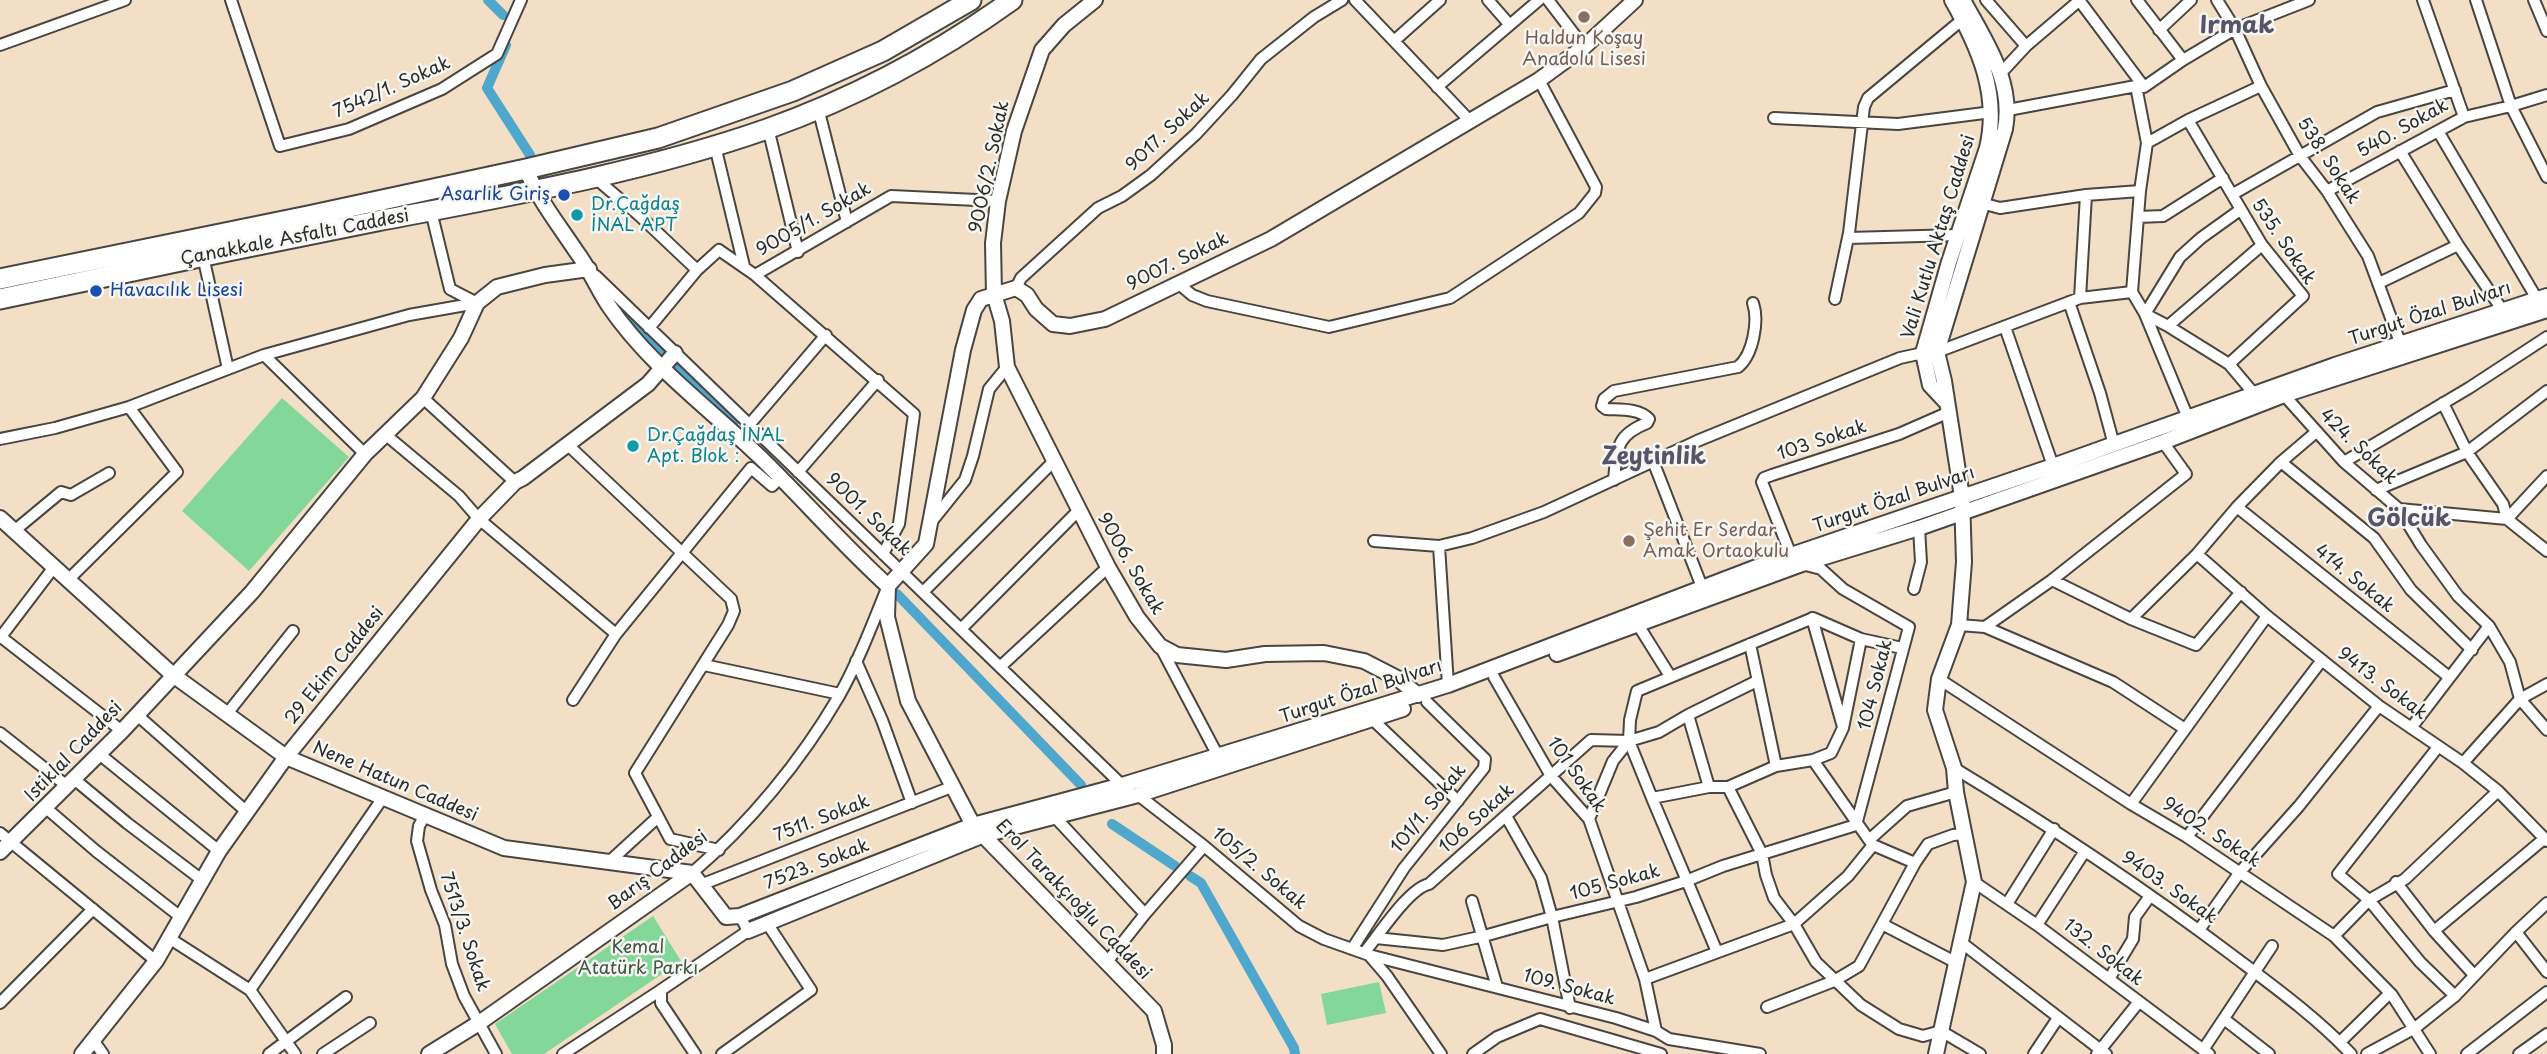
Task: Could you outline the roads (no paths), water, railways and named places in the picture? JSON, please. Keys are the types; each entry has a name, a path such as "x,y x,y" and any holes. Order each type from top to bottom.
{"highway":[{"name":"Çanakkale Asfaltı Caddesi","path":"0,279 526,169 658,138 793,91 883,51 971,0"},
{"name":"Çanakkale Asfaltı Caddesi","path":"0,299 534,191 715,146 818,108 897,72 986,19 1012,0"}],"street":[{"path":"0,45 125,0"},
{"name":"7542/1. Sokak","path":"231,0 281,146 349,130 442,89 497,54 521,0"},
{"name":"9006/2. Sokak","path":"1007,367 1002,321 994,294 993,243 998,201 1014,131 1042,50 1064,25 1096,0"},
{"name":"9017. Sokak","path":"1016,288 1021,278 1098,208 1122,196 1196,134 1261,59 1314,17 1342,0"},
{"path":"1355,0 1471,122"},
{"path":"1394,41 1440,0"},
{"path":"1488,0 1509,24"},
{"path":"1437,87 1539,0"},
{"path":"1548,0 1584,47"},
{"name":"9007. Sokak","path":"1016,288 1027,295 1036,310 1053,324 1070,326 1105,319 1271,239 1471,122 1539,80 1584,47 1635,0"},
{"name":"Vali Kutlu Aktaş Caddesi","path":"1930,353 1981,204 2008,110 2001,73 1965,10 1952,0"},
{"path":"1835,299 1848,238 1864,107 1868,98 1965,10 1985,0 2025,46"},
{"path":"2001,73 2025,46 2080,0 2140,87 2147,143 2140,191 2132,292 2145,314 2188,418"},
{"path":"2137,0 2183,60"},
{"path":"2159,30 2191,0"},
{"name":"538. Sokak","path":"2217,0 2235,29 2261,86 2300,156 2327,191 2368,256 2401,345"},
{"path":"1774,118 1898,124 2008,110 2140,87 2235,29 2281,5 2309,0"},
{"name":"540. Sokak","path":"2327,191 2464,117 2423,0"},
{"path":"2476,0 2511,106 2547,177"},
{"path":"2534,0 2547,31"},
{"name":"Vali Kutlu Aktaş Caddesi","path":"1936,1054 1974,882 1956,792 1954,768 1935,710 1939,678 1959,625 1964,562 1962,504 1947,407 1930,384 1930,353 1958,235 1992,131 1988,80 1965,10"},
{"path":"1179,284 1192,295 1207,302 1329,327 1450,298 1579,213 1595,193 1596,187 1539,80"},
{"path":"2147,143 2188,120 2261,86"},
{"path":"2233,194 2377,112 2455,90"},
{"path":"2464,117 2547,95"},
{"path":"818,108 847,222"},
{"name":"535. Sokak","path":"2188,120 2262,245 2303,296 2229,365"},
{"path":"768,128 798,252"},
{"path":"2438,131 2544,302"},
{"path":"715,146 744,266"},
{"path":"2400,151 2502,311"},
{"path":"526,169 534,191 589,270 608,306 662,368 780,478 888,586 926,544 962,350 974,310 981,299 1016,288"},
{"path":"594,177 697,270"},
{"path":"2138,217 2163,216 2223,178"},
{"path":"1981,204 2000,208 2086,195 2140,191"},
{"path":"2086,195 2075,300 2114,444"},
{"name":"9005/1. Sokak","path":"649,328 697,270 719,250 755,275 891,196 998,201"},
{"path":"2145,314 2180,257 2240,210"},
{"path":"431,211 450,289 477,303"},
{"path":"1848,238 1958,235"},
{"path":"2168,326 2262,245"},
{"path":"2379,283 2458,245"},
{"path":"203,256 228,369"},
{"path":"0,439 55,428 129,407 264,355 409,315 477,303 497,287 545,275 589,270"},
{"name":"9001. Sokak","path":"589,270 1122,785"},
{"path":"755,275 914,414 899,524 883,554"},
{"path":"1374,541 1439,546 1472,538 1544,512 1653,461 1900,358 1930,353 2075,300 2132,292"},
{"name":"Turgut Özal Bulvarı","path":"978,830 1218,756 1494,677 1635,620 1702,587 1919,527 1962,504 2114,444 2335,365 2502,311 2544,302"},
{"name":"Turgut Özal Bulvarı","path":"978,830 1054,816 1138,795 1372,719 1448,685 1796,560 1962,504 2163,442 2284,395 2544,302"},
{"name":"Istiklal Caddesi","path":"0,852 122,731 252,592 365,454 423,398 461,338 477,303"},
{"path":"1614,480 1616,455 1623,438 1630,430 1647,423 1649,419 1643,413 1606,409 1602,406 1604,399 1614,391 1738,367 1749,353 1755,310 1753,303"},
{"path":"2145,314 2229,365 2255,395"},
{"path":"2005,327 2053,466"},
{"path":"749,425 826,335"},
{"path":"2344,462 2547,337"},
{"name":"29 Ekim Caddesi","path":"82,1054 156,961 219,851 286,757 480,519 515,482 648,384 676,353"},
{"path":"264,355 365,454"},
{"path":"932,521 965,480 989,389 1007,367"},
{"name":"9006. Sokak","path":"1007,367 1108,567 1137,617 1160,646"},
{"path":"798,472 878,380"},
{"path":"2376,490 2467,452 2547,391"},
{"name":"424. Sokak","path":"2284,395 2315,433 2344,462 2399,509 2458,596 2489,626 2510,662 2520,699 2547,730"},
{"path":"423,398 515,482"},
{"path":"2443,403 2467,452 2503,504 2507,519"},
{"path":"69,579 177,472 129,407"},
{"name":"103 Sokak","path":"1796,560 1762,482 1764,478 1899,434 1947,407"},
{"path":"2131,619 2197,554 2237,507 2281,462 2315,433"},
{"path":"386,435 459,495 480,519 616,634"},
{"path":"1985,626 2052,580 2186,474 2163,442"},
{"path":"568,445 731,599 734,611 704,665 635,773 670,839 719,850"},
{"path":"923,592 1054,461"},
{"path":"1653,461 1702,587"},
{"path":"2281,462 2374,538 2411,590 2472,650"},
{"path":"573,700 616,634 751,468 772,486 780,478"},
{"path":"14,531 61,492 71,495 109,473"},
{"path":"2507,519 2547,476"},
{"name":"414. Sokak","path":"2237,507 2449,677"},
{"path":"2399,509 2507,519 2547,551"},
{"path":"961,629 1078,511"},
{"name":"Nene Hatun Caddesi","path":"0,518 173,676 286,757 424,817 504,848 609,862 698,879"},
{"path":"1914,589 1921,562 1919,527"},
{"path":"1439,546 1448,685"},
{"name":"9413. Sokak","path":"2197,554 2267,616 2379,706 2463,763 2498,791 2546,839"},
{"name":"104 Sokak","path":"1796,560 1821,569 1843,589 1909,627 1856,825"},
{"path":"54,567 0,637 122,731"},
{"path":"1000,667 1108,567"},
{"path":"2052,580 2131,619 2196,645 2241,592"},
{"name":"Barış Caddesi","path":"429,1054 698,879 816,733 840,694 888,586"},
{"name":"Erol Tarakçıoğlu Caddesi","path":"888,586 887,617 908,701 978,830 1154,1011 1164,1054"},
{"path":"2131,804 2267,616"},
{"path":"1717,952 1629,741 1630,720 1637,691 1812,618 1861,639 1902,648"},
{"path":"1812,618 1843,728"},
{"path":"1635,620 1670,676"},
{"path":"1959,625 1985,626 2112,682 2185,729"},
{"path":"2411,728 2489,626"},
{"path":"226,715 293,631"},
{"path":"1652,798 1709,787 1728,787 1776,766 1813,760 1831,753 1843,728 1861,639"},
{"path":"1750,644 1776,766"},
{"path":"1160,646 1177,654 1226,660 1265,654 1324,653 1364,661 1397,678 1423,698"},
{"path":"1160,646 1218,756"},
{"path":"2187,837 2322,660"},
{"path":"856,661 882,720 912,803"},
{"path":"704,665 840,694"},
{"name":"101 Sokak","path":"1494,677 1551,776 1589,819 1645,979 1656,1031"},
{"name":"9402. Sokak","path":"1939,678 2131,804 2187,837 2334,936 2390,992 2430,1054"},
{"name":"106 Sokak","path":"1367,954 1377,938 1422,886 1429,884 1591,740 1629,741 1659,732 1757,681"},
{"path":"2463,763 2520,699 2547,684"},
{"name":"101/1. Sokak","path":"1352,949 1404,869 1484,768 1485,759 1423,698"},
{"path":"2199,930 2240,872 2299,806 2379,706"},
{"path":"136,714 247,811"},
{"path":"1688,715 1709,787"},
{"path":"1372,719 1458,801"},
{"path":"0,733 202,880"},
{"path":"1589,819 1613,761 1629,741"},
{"path":"2438,747 2338,874 2369,900 2420,961 2455,996"},
{"path":"98,753 219,851"},
{"path":"1813,760 1856,825 1871,842 1915,863"},
{"name":"9403. Sokak","path":"1954,768 2054,829 2199,930 2256,973 2351,1054"},
{"path":"1122,785 1138,795"},
{"name":"7511. Sokak","path":"698,879 954,786"},
{"path":"1728,787 1762,854 1774,898 1794,924 1816,962 1833,981 1861,1005 1899,1029 1923,1036 1941,1031 1980,1054"},
{"path":"2334,936 2369,900 2405,878 2498,791"},
{"path":"1645,979 1794,924 1848,876 1871,842 1907,806 1956,792"},
{"name":"105/2. Sokak","path":"1138,795 1204,846 1298,926 1324,939 1367,954"},
{"path":"250,990 382,799"},
{"path":"46,808 182,918"},
{"path":"1054,816 1144,914"},
{"path":"1506,816 1541,878 1552,917 1570,1008"},
{"name":"7513/3. Sokak","path":"424,817 419,826 417,841 431,890 445,925 452,964 458,983 496,1054"},
{"path":"609,862 658,817"},
{"name":"105 Sokak","path":"1377,938 1443,945 1484,936 1686,881 1723,866 1856,825"},
{"path":"2007,904 2054,829"},
{"path":"563,1054 748,931 978,830"},
{"name":"7523. Sokak","path":"740,916 978,830"},
{"path":"0,833 156,961"},
{"path":"1766,1007 1833,981 1859,966 1927,844 1966,834"},
{"path":"2434,932 2546,839"},
{"path":"1107,962 1144,914 1204,846"},
{"path":"2037,925 2085,851"},
{"path":"1404,869 1422,886"},
{"path":"698,879 726,917 740,916 748,931"},
{"name":"132. Sokak","path":"1974,882 2037,925 2206,1052"},
{"path":"2396,882 2434,932 2474,975"},
{"path":"2109,979 2133,939 2135,917 2150,896"},
{"path":"1472,901 1497,987"},
{"path":"2367,1054 2415,1028 2455,996 2547,903"},
{"path":"1,999 93,909"},
{"path":"722,1054 811,990 767,923"},
{"path":"1882,924 1955,962"},
{"path":"2516,932 2547,972"},
{"path":"169,938 250,990 295,1054"},
{"path":"1962,943 2101,1053 2138,1003"},
{"path":"2206,1052 2224,1019 2272,946"},
{"path":"1367,954 1387,976 1441,1054"},
{"name":"109. Sokak","path":"1367,954 1409,967 1616,1018 1656,1031 1670,1039 1760,1054"},
{"path":"661,990 661,1003 695,1054"},
{"path":"2340,1042 2390,992"},
{"path":"2467,1054 2547,992"},
{"path":"269,1054 346,997"},
{"path":"2034,1054 2058,1018"},
{"path":"1473,1054 1497,1037 1540,1019 1661,1054 1670,1039"},
{"path":"2224,1019 2269,1054"},
{"path":"323,1054 370,1023"},
{"path":"2519,1054 2547,1034"},
{"path":"93,1040 103,1054"}],"waterway":[{"path":"488,0 503,15"},
{"path":"506,45 487,88 530,155"},
{"path":"608,296 663,352"},
{"path":"675,365 733,424"},
{"path":"897,594 1081,785"},
{"path":"1112,824 1175,866"},
{"path":"1190,876 1201,883 1295,1054"}],"place":[{"name":"Haldun Koşay Anadolu Lisesi","path":"1584,17"},
{"name":"Asarlık Giriş","path":"564,195"},
{"name":"Dr.Çağdaş İNAL APT","path":"577,215"},
{"name":"Havacılık Lisesi","path":"96,291"},
{"name":"Dr.Çağdaş İNAL Apt. Blok :","path":"633,446"},
{"name":"Şehit Er Serdar Amak Ortaokulu","path":"1629,541"}],"district":[{"name":"Irmak","path":"2237,26"},
{"name":"Zeytinlik","path":"1654,457"},
{"name":"Gölcük","path":"2409,519"}],"park label":[{"name":"Kemal Atatürk Parkı","path":"638,958"}]}
